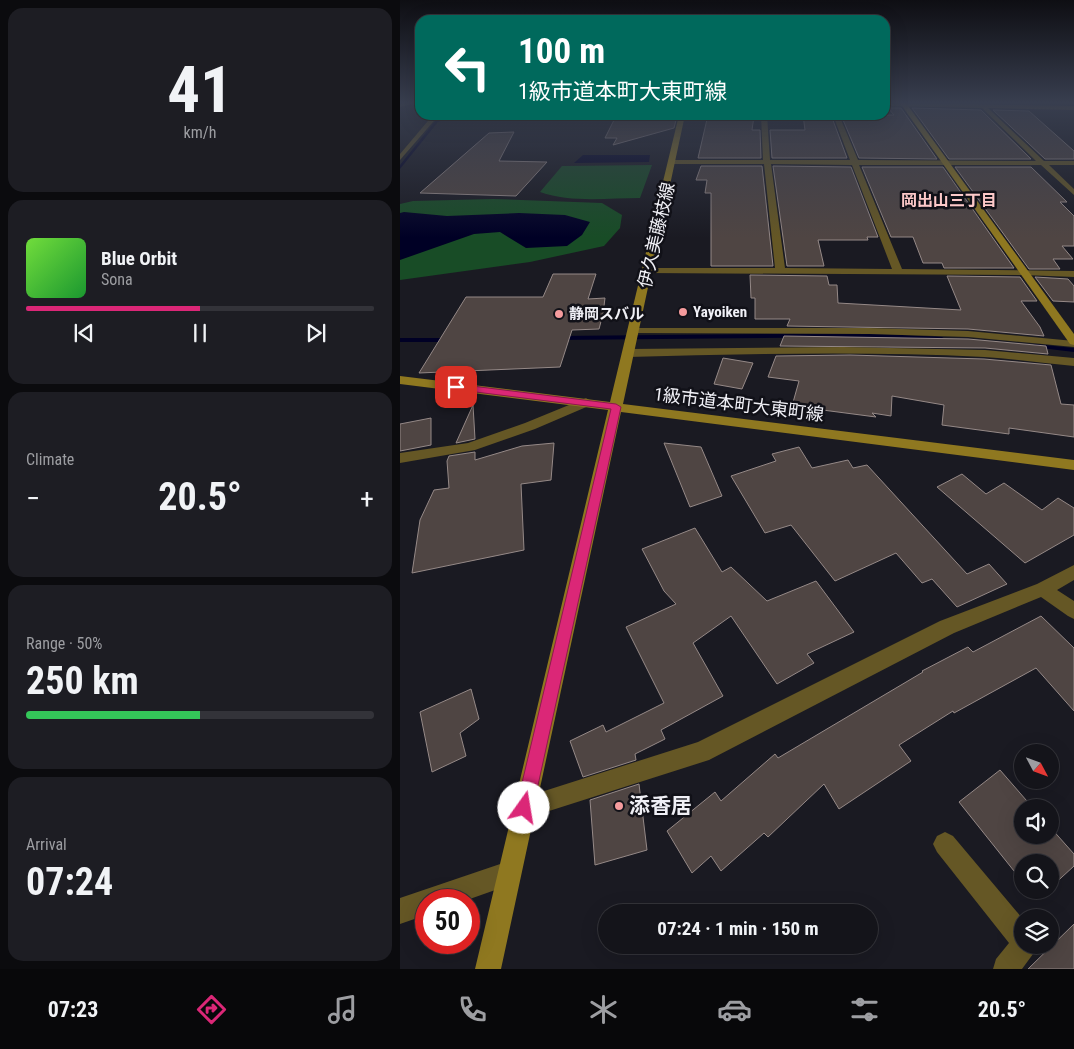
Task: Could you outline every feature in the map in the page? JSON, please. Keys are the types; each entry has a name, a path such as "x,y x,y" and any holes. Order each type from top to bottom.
{"street":[{"path":"400,158 408,148"},
{"name":"伊久美藤枝線","path":"488,969 676,148"},
{"path":"766,148 780,271"},
{"path":"849,148 898,271"},
{"path":"936,148 1074,343"},
{"path":"1027,148 1074,192"},
{"path":"673,162 1074,163"},
{"path":"648,271 898,271 1074,274"},
{"path":"631,342 869,330 968,334 1074,343"},
{"path":"631,342 975,353 1074,362"},
{"name":"1級市道本町大東町線","path":"400,380 586,402 1074,466"},
{"path":"400,458 470,447 530,426 586,402"},
{"path":"524,808 701,752 947,627 1043,589 1074,572"},
{"path":"1043,589 1074,612"},
{"path":"946,844 1014,928"},
{"path":"464,889 510,873"},
{"path":"400,911 415,906"},
{"path":"1006,969 1017,954"}],"green space":[{"path":"652,165 640,198 577,199 540,192 562,166"},
{"path":"493,199 602,203 622,215 620,228 604,246 530,262 400,280 400,204 413,201"}],"water":[{"path":"583,155 650,155 649,162 574,163"},
{"path":"400,213 447,216 519,213 565,215 590,222 582,235 567,246 526,248 500,232 474,234 400,260"}],"building":[{"path":"471,148 506,148 499,161 547,162 516,196 420,193"},
{"path":"700,148 761,148 761,158 698,158"},
{"path":"771,148 843,148 847,158 772,158"},
{"path":"855,148 929,148 937,159 859,158"},
{"path":"941,148 1020,148 1031,159 949,159"},
{"path":"1034,148 1071,148 1074,151 1074,159 1045,159"},
{"path":"701,166 762,166 773,266 711,266 711,193 705,193 707,180 696,180"},
{"path":"773,166 851,167 878,237 867,237 868,240 818,240 824,266 787,266"},
{"path":"862,167 943,167 1014,268 944,268 942,263 923,263 913,237 891,237"},
{"path":"955,167 1031,167 1067,202 1060,202 1074,216 1074,246 1062,246 1073,259 1053,259 1060,269 1029,269"},
{"path":"553,274 596,274 588,299 605,298 599,329 572,330 560,367 419,373 466,297 543,297"},
{"path":"750,275 827,276 829,285 837,285 838,303 961,310 947,276 1020,277 1037,301 1021,301 1040,327 1044,336 968,329 787,326 790,319 755,319 755,298 751,298"},
{"path":"1035,277 1068,279 1074,286 1074,302 1053,301"},
{"path":"784,336 968,339 1046,346 1048,354 985,348 780,346"},
{"path":"850,355 984,359 1051,365 1061,404 1074,405 1074,437 1009,428 1009,434 942,425 944,405 892,396 891,416 872,413 876,417 792,406 799,381 768,377 776,356"},
{"path":"723,358 753,363 742,389 714,384"},
{"path":"473,405 475,439 456,443"},
{"path":"431,418 431,445 400,451 400,424"},
{"path":"554,443 551,480 521,484 524,550 412,573 420,520 434,490 449,488 447,461 449,456 475,452 475,460 522,446"},
{"path":"664,443 701,447 722,496 690,507"},
{"path":"799,447 812,468 848,460 853,468 867,465 967,574 989,564 1007,584 957,607 932,579 922,583 896,553 835,581 791,525 765,533 731,476 776,461 772,454"},
{"path":"962,474 986,494 1004,483 1042,510 1058,498 1074,508 1074,535 1025,563 937,487"},
{"path":"695,528 722,572 731,567 767,601 816,581 854,632 807,654 814,663 777,684 731,616 693,643 723,696 661,730 665,739 635,754 636,760 583,777 570,741 603,725 606,732 664,703 626,627 676,604 664,591 642,549"},
{"path":"1041,616 1074,648 1074,711 1036,668 954,713 953,711 899,745 911,761 839,809 824,784 768,837 764,833 721,871 711,856 692,873 667,831 715,792 721,801 775,754 778,758 922,671 968,647 973,652"},
{"path":"471,689 479,719 460,733 466,756 432,772 420,712"},
{"path":"1000,770 1014,786 1014,789 1016,789 1025,799 1014,799 1014,844 1059,844 1059,837 1074,854 1074,866 1059,880 1059,854 1014,854 1014,871 959,802"},
{"path":"639,784 647,850 595,865 590,800"},
{"path":"1074,924 1074,969 1028,969 1043,954 1059,954 1059,939"}],"waterway":[{"path":"400,168 416,148"},
{"path":"557,338 862,335 942,339"},
{"path":"400,340 449,340"},
{"path":"1034,346 1074,350"}],"place":[{"name":"Yayoiken","path":"683,312"},
{"name":"静岡スバル","path":"559,314"},
{"name":"添香居","path":"619,806"}],"district":[{"name":"岡出山三丁目","path":"949,200"}],"route":[{"path":"456,387 616,407 524,808"}]}
